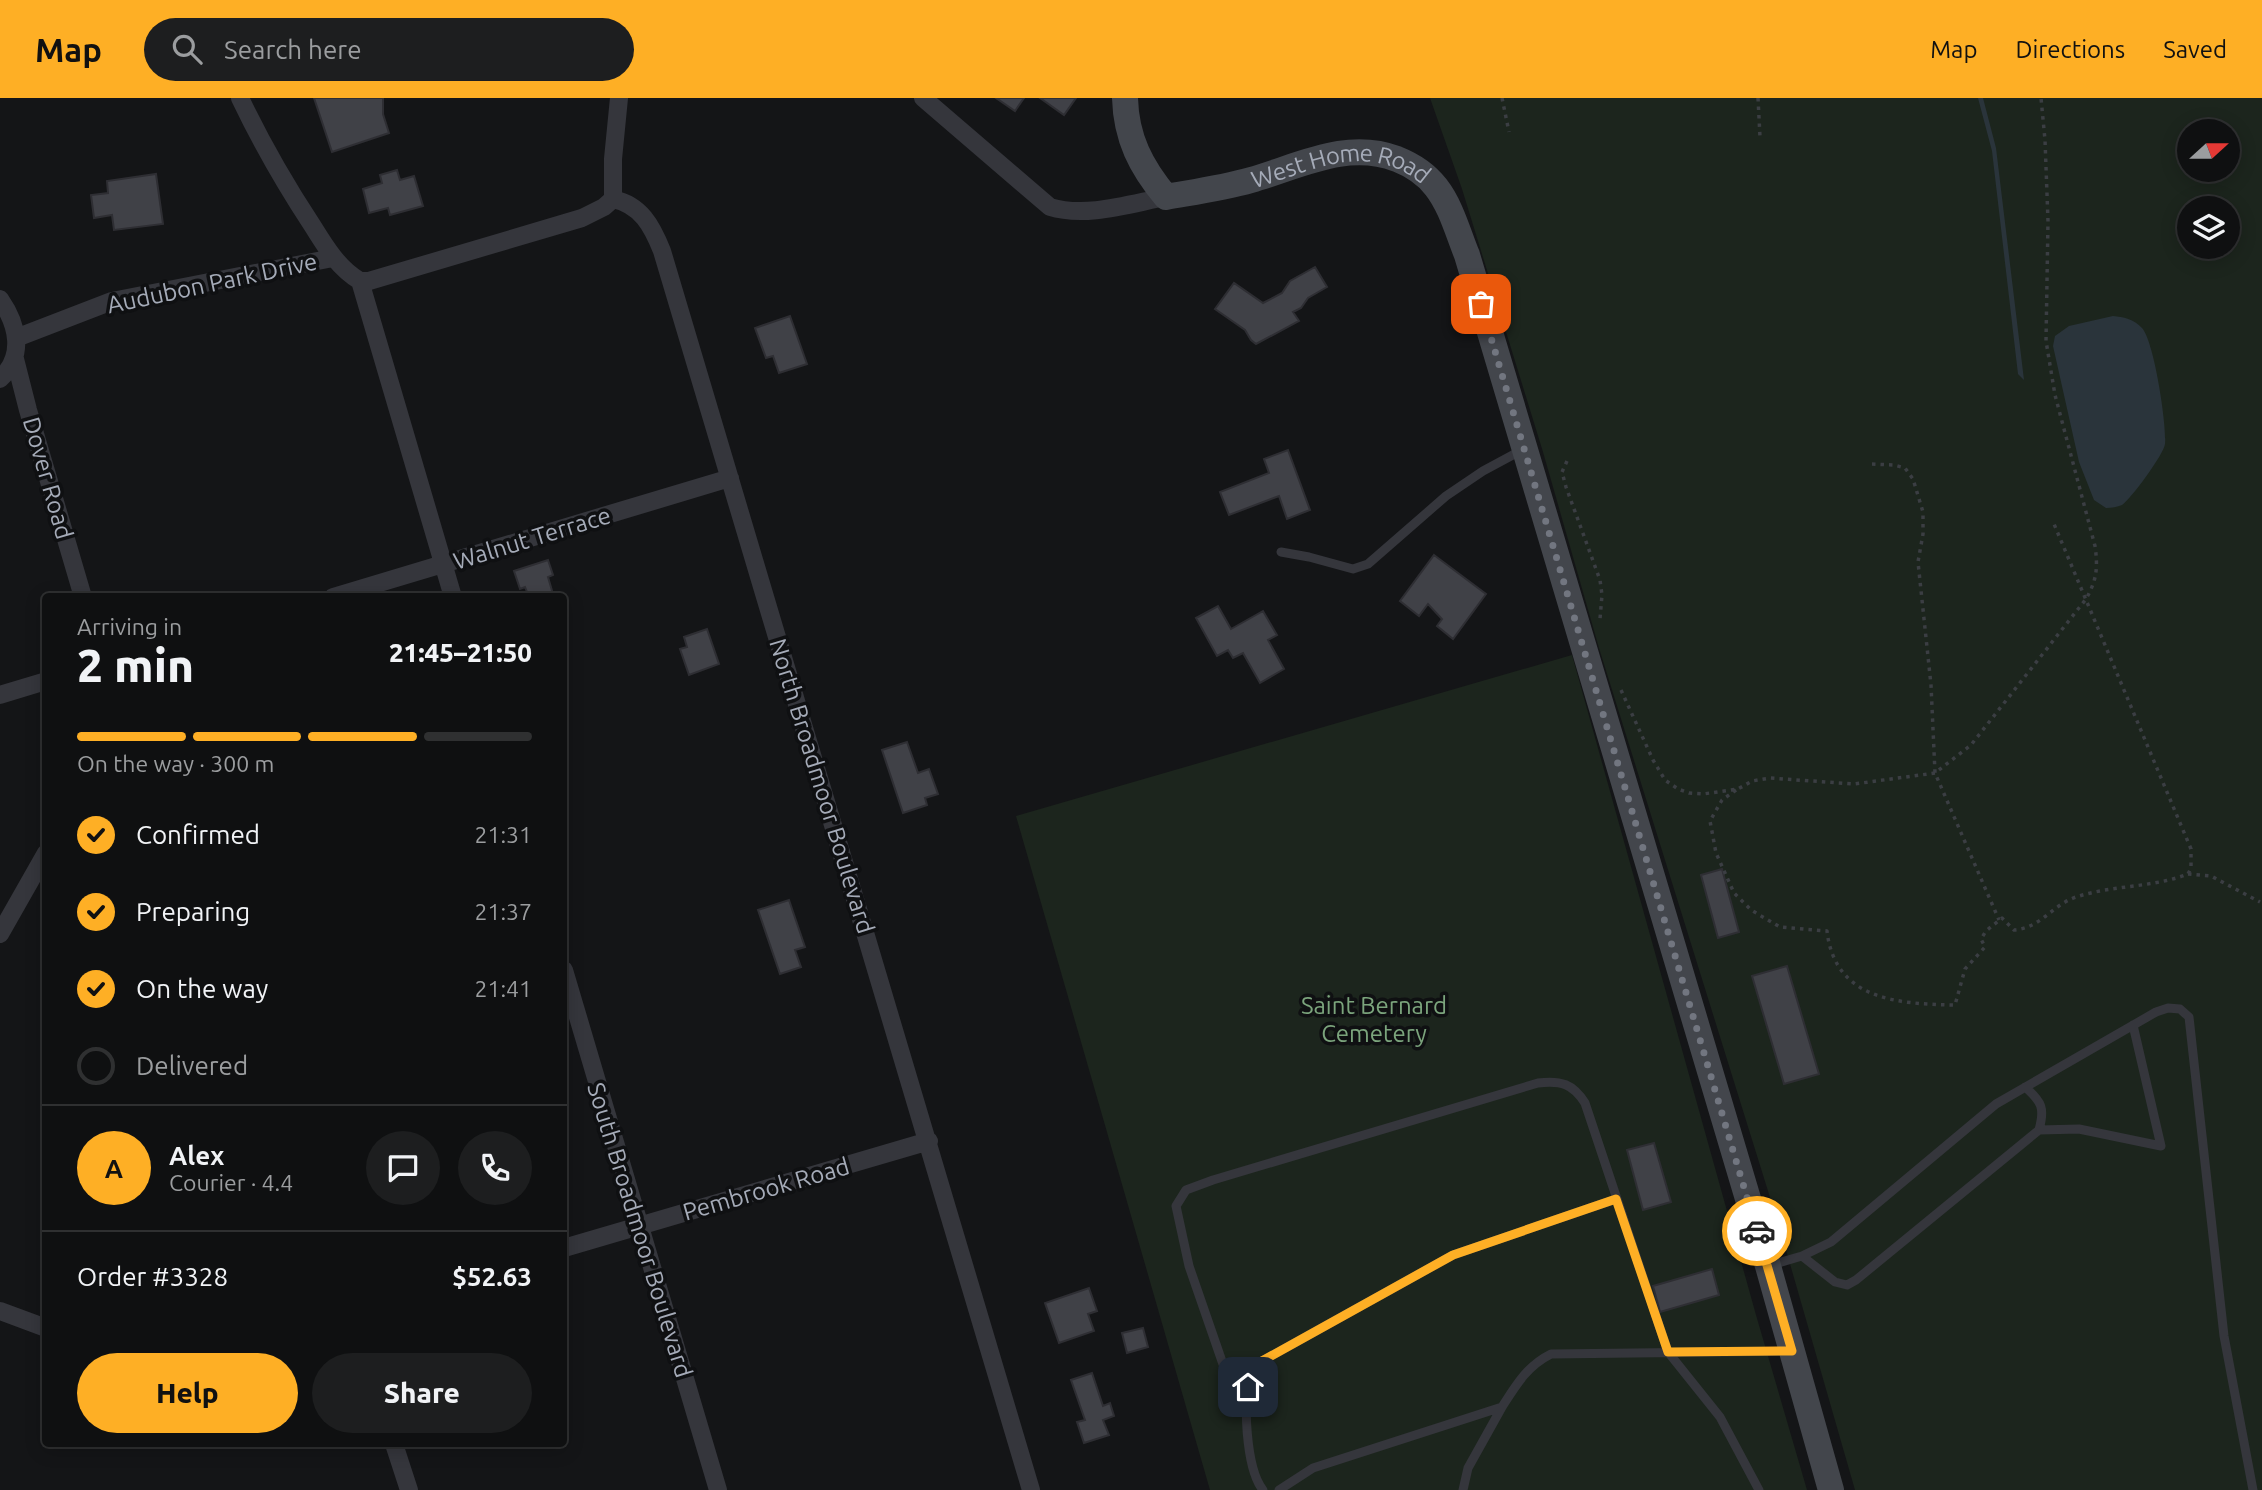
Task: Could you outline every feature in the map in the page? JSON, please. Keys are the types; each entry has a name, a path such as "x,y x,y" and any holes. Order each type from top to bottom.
{"street":[{"path":"240,98 262,144 333,258 360,281 369,281 582,218 613,199 613,159 619,98"},
{"path":"923,98 1050,207 1066,212 1166,197 1152,180 1135,150 1126,118 1125,98"},
{"name":"West Home Road","path":"1166,197 1250,180 1338,153 1360,151 1387,155 1408,163 1424,174 1447,204 1467,255 1768,1266 1831,1490"},
{"name":"North Broadmoor Boulevard","path":"613,199 624,201 636,208 654,232 929,1142 1031,1490"},
{"name":"Audubon Park Drive","path":"16,338 112,301 333,258"},
{"path":"360,281 452,593"},
{"path":"0,299 12,322 16,338 16,359 0,379"},
{"name":"Dover Road","path":"16,359 82,593"},
{"name":"Walnut Terrace","path":"346,593 730,478"},
{"path":"0,695 42,682"},
{"path":"0,934 42,860"},
{"name":"South Broadmoor Boulevard","path":"567,980 718,1490"},
{"name":"Pembrook Road","path":"567,1247 929,1142"},
{"path":"0,1311 42,1327"},
{"path":"395,1447 408,1490"}],"lane":[{"path":"1281,552 1353,569 1361,567 1368,564 1446,496 1482,471 1524,449"},
{"path":"1768,1266 1802,1256 1831,1242 1996,1104 2156,1012 2180,1009 2189,1017 2224,1336 2253,1490"},
{"path":"2039,1130 2079,1129 2161,1146 2133,1025"},
{"path":"1248,1387 1225,1370 1189,1266 1176,1206 1186,1190 1538,1083 1567,1083 1585,1103 1668,1352 1720,1417 1759,1490"},
{"path":"1802,1256 1835,1282 1847,1285 1856,1280 2039,1130 2044,1114 2041,1104 2025,1087"},
{"path":"1263,1490 1251,1465 1247,1441 1248,1387 1252,1371 1262,1361 1453,1255 1616,1199"},
{"path":"1463,1490 1468,1468 1521,1377 1535,1362 1551,1354 1792,1351"},
{"path":"1279,1490 1313,1468 1502,1407"}],"path":[{"path":"1502,98 1509,132"},
{"path":"1758,98 1760,137"},
{"path":"2041,98 2048,221 2046,341 2055,395 2095,546 2098,566 2095,585 1971,745 1935,773 1854,784 1770,778 1752,781 1722,800 1710,821 1716,853 1734,892 1751,910 1780,927 1827,931 1829,950 1836,967 1857,986 1883,998 1919,1004 1955,1005 1965,969 1985,947 1981,939 1986,931 2002,918 2014,930 2021,929 2047,918 2064,902 2075,897 2135,885 2157,884 2188,874 2211,876 2260,902"},
{"path":"1567,461 1562,472 1566,487 1600,580 1600,623"},
{"path":"1872,464 1905,468 1913,479 1923,512 1923,534 1918,562 1931,685 1935,773 1999,920"},
{"path":"2054,524 2191,849 2191,868 2188,874"},
{"path":"1618,682 1653,760 1665,779 1689,793 1703,794 1738,789"}],"green space":[{"path":"1430,98 2262,98 2262,1490 1855,1490 1782,1236 1599,648 1543,452 1462,189"},
{"name":"Saint Bernard Cemetery","path":"1572,655 1807,1490 1210,1490 1016,816"}],"shaded area":[{"path":"1978,98 1983,98 1996,148 2024,380 2018,374 1992,151"},
{"path":"2113,316 2136,322 2147,336 2159,384 2165,444 2153,466 2126,501 2120,506 2106,508 2094,500 2079,462 2053,346 2055,336 2069,326"}],"building":[{"path":"314,98 383,98 383,114 389,133 332,152"},
{"path":"996,98 1024,98 1015,111"},
{"path":"1040,98 1076,98 1064,115"},
{"path":"397,170 400,180 414,176 423,206 390,215 388,208 369,213 363,189 382,183 380,175"},
{"path":"156,174 163,224 114,230 112,215 94,218 91,195 108,193 107,181"},
{"path":"1315,267 1327,287 1308,298 1301,308 1293,312 1299,321 1256,344 1245,330 1215,309 1234,283 1263,303 1282,293 1290,281"},
{"path":"790,316 807,364 779,373 773,356 766,358 755,328"},
{"path":"1288,450 1310,510 1287,519 1279,496 1229,515 1220,492 1269,473 1264,459"},
{"path":"1434,555 1486,594 1453,639 1437,626 1442,619 1428,604 1419,616 1400,601"},
{"path":"548,560 553,575 548,577 553,593 527,593 525,587 520,589 514,571"},
{"path":"1218,606 1231,629 1263,611 1277,635 1268,640 1284,669 1260,683 1243,653 1233,658 1228,650 1217,656 1196,618"},
{"path":"707,629 719,664 689,675 680,649 687,647 684,637"},
{"path":"907,742 918,773 929,769 938,794 925,798 927,805 903,813 882,750"},
{"path":"1722,869 1739,932 1718,938 1701,875"},
{"path":"789,900 805,947 795,950 801,967 780,974 758,910"},
{"path":"1787,966 1819,1074 1784,1084 1752,976"},
{"path":"1654,1143 1671,1202 1643,1210 1627,1150"},
{"path":"1712,1269 1719,1295 1660,1312 1653,1286"},
{"path":"1089,1288 1097,1311 1088,1314 1094,1331 1059,1343 1045,1303"},
{"path":"1143,1328 1148,1347 1127,1353 1122,1333"},
{"path":"1092,1373 1103,1406 1110,1403 1114,1416 1103,1420 1109,1435 1084,1443 1077,1422 1085,1420 1071,1380"}],"way so far":[{"path":"1481,304 1757,1231"}],"route":[{"path":"1248,1387 1252,1371 1262,1361 1453,1255 1616,1199 1668,1352 1792,1351 1757,1231"}]}
